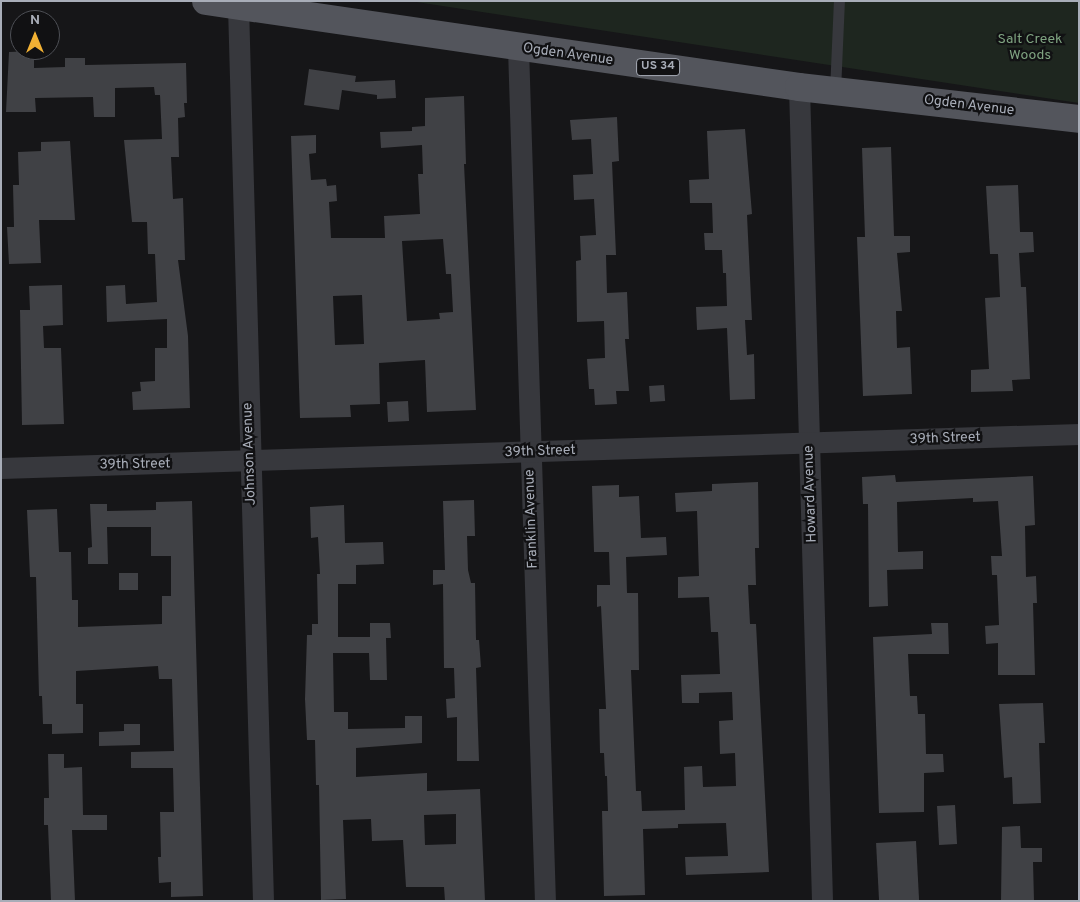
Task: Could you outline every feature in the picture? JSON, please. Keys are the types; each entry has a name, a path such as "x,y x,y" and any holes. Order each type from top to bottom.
{"main road":[{"name":"Ogden Avenue","path":"206,1 518,48 835,91 1079,118"}],"street":[{"name":"Johnson Avenue","path":"238,6 263,901"},
{"name":"Franklin Avenue","path":"518,48 545,901"},
{"name":"Howard Avenue","path":"799,86 822,901"},
{"name":"39th Street","path":"1,468 250,462 1079,434"}],"lane":[{"path":"835,91 839,1"}],"green space":[{"name":"Salt Creek Woods","path":"410,1 1079,1 1079,103"}],"building":[{"path":"9,52 10,60 34,60 34,68 65,67 65,58 85,58 85,65 186,63 187,103 184,103 185,117 178,118 179,157 171,157 173,199 183,198 185,260 178,260 188,336 190,408 133,410 132,392 141,391 140,382 155,381 155,348 167,348 167,319 107,322 106,286 125,285 126,304 157,302 155,254 148,254 147,222 132,222 124,140 162,139 160,95 155,95 154,87 115,88 115,117 94,117 93,97 35,98 36,112 6,112"},
{"path":"309,69 356,76 355,82 395,80 396,98 377,99 377,95 342,90 339,110 304,105"},
{"path":"464,96 466,164 464,164 476,410 427,412 425,360 379,363 380,404 350,405 351,417 300,418 291,136 316,135 316,153 309,154 311,180 326,179 327,186 336,185 337,201 329,202 331,238 385,238 384,216 420,214 418,174 423,174 422,145 381,148 380,132 412,131 412,127 425,126 425,98","holes":["443,239 446,274 451,274 453,312 439,313 440,319 407,321 402,241","362,295 364,344 335,345 333,296"]},
{"path":"617,117 619,161 612,162 616,255 606,255 607,293 627,292 629,339 625,339 629,391 616,391 617,404 595,405 594,389 589,389 587,359 605,358 604,321 577,322 576,261 581,260 580,236 596,235 594,199 574,200 573,175 593,174 591,139 572,140 570,120"},
{"path":"745,129 752,214 747,215 752,320 745,320 747,355 754,354 755,399 730,400 727,328 697,330 696,307 727,306 726,273 723,273 722,250 705,250 704,233 713,233 712,203 690,203 689,180 709,179 707,131"},
{"path":"70,141 75,220 39,220 41,263 9,264 7,227 14,227 13,185 19,185 18,152 41,151 41,142"},
{"path":"891,147 894,236 910,236 910,252 897,253 902,311 896,311 897,348 910,347 912,394 863,396 857,237 865,237 862,148"},
{"path":"1018,185 1020,232 1033,232 1034,252 1019,253 1021,287 1026,287 1030,379 1012,380 1013,391 971,392 971,370 989,369 985,298 1000,297 998,254 990,254 986,186"},
{"path":"62,285 63,325 43,326 44,348 61,348 64,424 22,425 20,310 30,310 29,286"},
{"path":"664,385 665,401 650,402 649,386"},
{"path":"408,401 409,421 388,422 387,402"},
{"path":"895,475 896,482 1033,476 1035,525 1025,526 1026,577 1036,576 1037,603 1033,603 1035,675 998,675 998,643 986,644 985,626 999,625 997,575 992,575 991,556 1002,556 998,501 973,502 973,498 897,502 898,552 923,551 923,569 887,570 888,606 869,607 868,504 863,504 862,477"},
{"path":"758,482 759,548 755,548 756,585 748,585 750,624 756,624 769,872 686,875 685,857 728,856 726,823 678,824 678,828 643,829 645,895 604,896 602,811 608,811 604,753 600,753 599,709 606,709 601,606 597,607 597,585 610,585 609,552 594,552 592,486 619,485 619,497 639,496 641,538 666,537 667,555 626,557 627,593 638,593 639,670 631,670 636,791 641,791 642,811 685,810 684,767 702,766 703,787 736,786 735,753 720,754 719,721 733,720 732,692 699,693 699,703 682,703 681,675 720,674 718,632 711,632 709,597 678,598 678,577 699,576 697,511 676,512 675,493 712,491 712,484"},
{"path":"474,500 475,536 467,536 468,570 471,583 475,583 476,640 479,640 481,667 476,668 479,761 457,761 457,717 447,718 446,699 455,698 454,668 444,668 443,584 433,585 433,570 445,570 443,501"},
{"path":"192,501 203,896 171,897 171,882 159,883 158,857 161,857 160,812 174,812 173,768 131,768 131,752 174,751 172,679 159,679 158,666 76,671 76,704 83,704 83,733 52,734 52,724 43,724 42,696 39,696 36,577 30,577 27,510 57,509 59,552 71,552 72,600 78,600 78,627 162,624 162,596 171,596 171,556 151,556 151,527 107,527 108,564 88,564 88,548 92,547 90,504 107,504 107,511 156,510 156,502"},
{"path":"344,505 345,543 383,542 384,564 356,565 356,584 338,584 338,637 370,637 370,623 390,623 391,638 386,638 387,680 370,680 369,653 333,653 334,712 348,712 348,729 405,728 405,716 422,716 422,743 356,748 356,777 427,773 427,791 480,789 485,901 445,901 444,887 406,887 403,840 372,841 371,819 343,820 346,899 321,900 319,785 316,785 315,740 307,740 305,699 307,635 312,635 312,624 318,624 317,574 320,574 318,537 311,538 310,507","holes":["456,814 456,844 425,845 424,815"]},
{"path":"119,573 138,573 138,590 119,590"},
{"path":"931,623 948,623 949,654 908,654 910,696 917,696 918,714 925,714 926,754 943,754 944,772 924,773 924,812 879,813 873,637 932,634"},
{"path":"1043,703 1045,743 1039,743 1041,803 1013,804 1012,777 1004,778 999,704"},
{"path":"124,724 140,724 140,745 99,746 99,732 124,731"},
{"path":"48,754 64,754 64,768 82,767 83,815 107,815 107,830 72,830 75,901 51,901 48,825 44,825 44,798 49,798"},
{"path":"955,805 957,844 939,845 937,806"},
{"path":"1020,826 1021,848 1042,848 1042,862 1033,862 1034,901 1001,901 1002,827"},
{"path":"916,841 919,901 879,901 876,843"}]}
